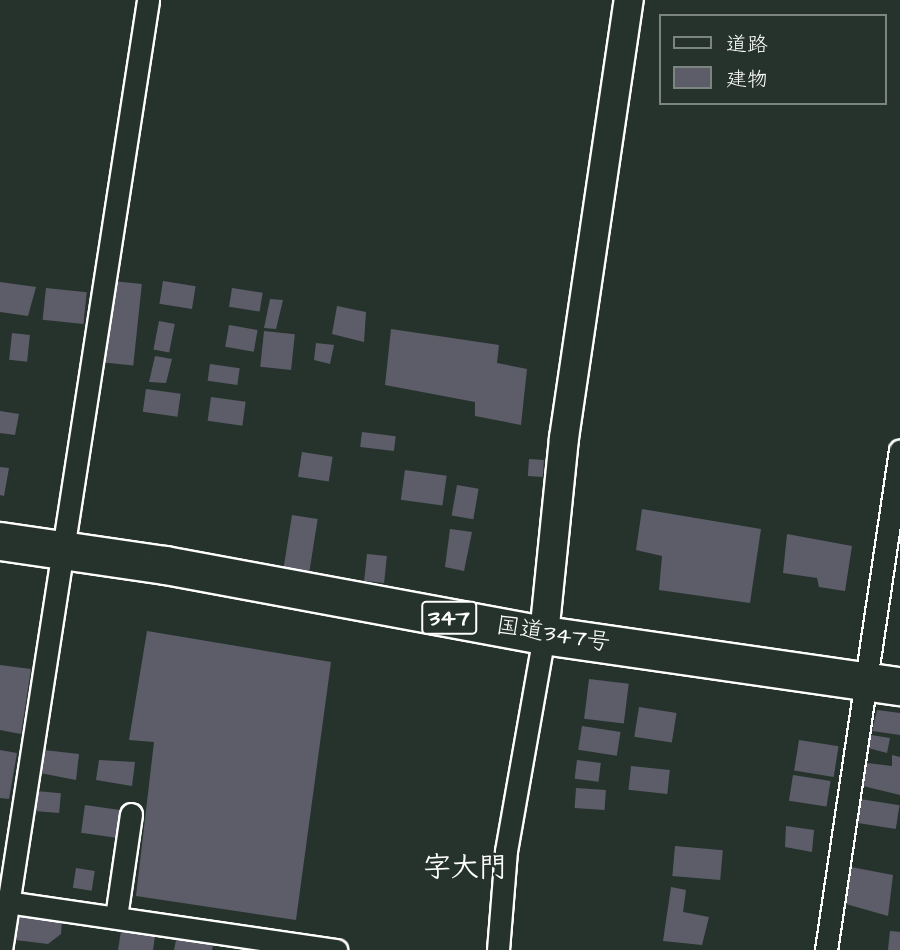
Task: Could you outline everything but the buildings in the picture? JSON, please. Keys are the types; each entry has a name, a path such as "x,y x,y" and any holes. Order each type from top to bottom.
{"highway":[{"name":"国道347号","path":"0,541 66,550 544,635 900,686"}],"street":[{"path":"1,950 4,902 66,550 148,0"},
{"path":"498,950 506,851 544,635 564,438 629,0"},
{"path":"826,950 863,681 900,450"},
{"path":"116,917 131,814"},
{"path":"4,902 336,950"}],"district":[{"name":"字大門","path":"465,868"}]}
